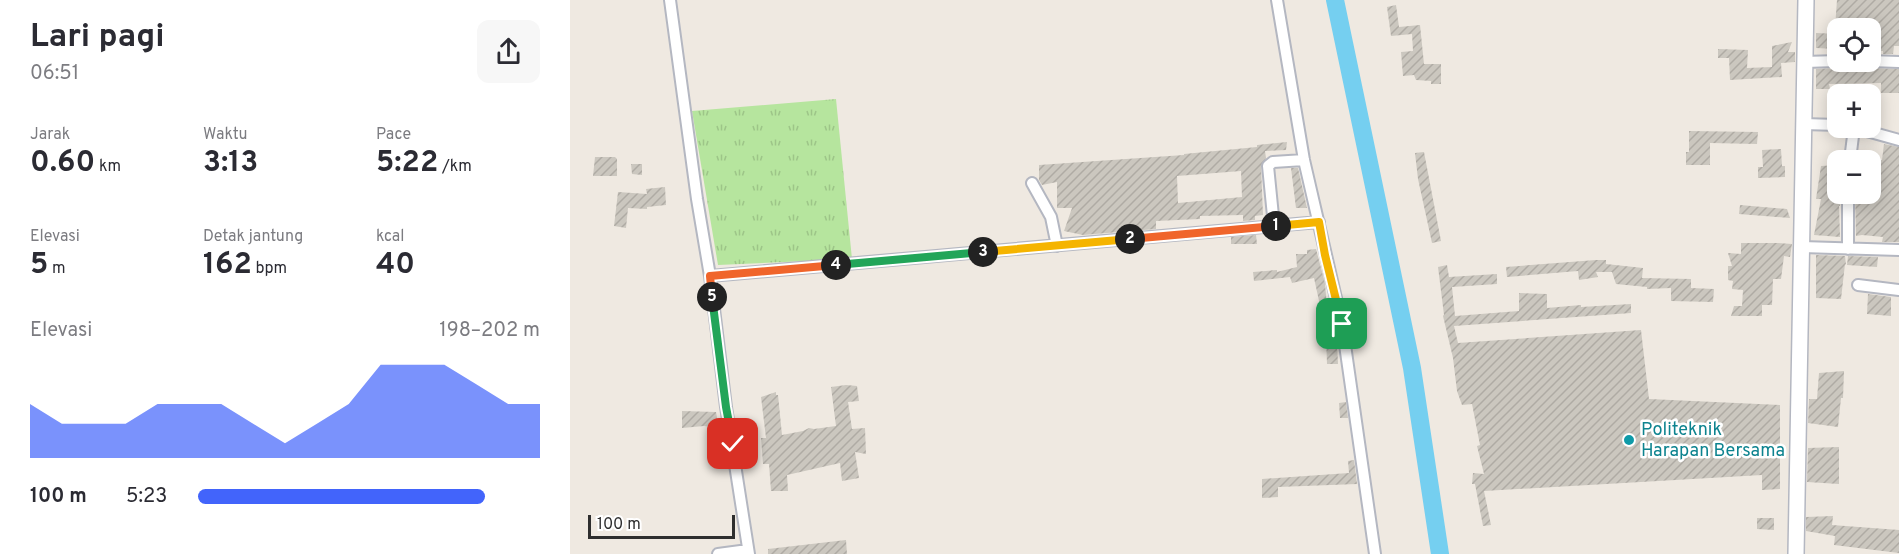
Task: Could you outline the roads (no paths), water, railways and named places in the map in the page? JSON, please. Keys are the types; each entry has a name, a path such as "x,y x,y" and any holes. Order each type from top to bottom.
{"main road":[{"path":"1796,554 1802,247 1811,124 1804,62 1806,0"}],"street":[{"path":"670,0 748,552 718,554"},
{"path":"1277,0 1304,160 1342,324 1375,554"},
{"path":"1804,62 1827,61"},
{"path":"1881,61 1899,62"},
{"path":"1811,124 1827,125"},
{"path":"1881,135 1899,140"},
{"path":"1274,226 1268,166 1272,162 1304,160"},
{"path":"1032,183 1051,218 1057,246"},
{"path":"1848,204 1848,249"},
{"path":"710,276 1319,222"},
{"path":"1802,247 1899,250"},
{"path":"1858,285 1899,290"}],"waterway":[{"path":"1335,0 1412,368 1440,554"}],"place":[{"name":"Politeknik Harapan Bersama","path":"1629,440"}]}
